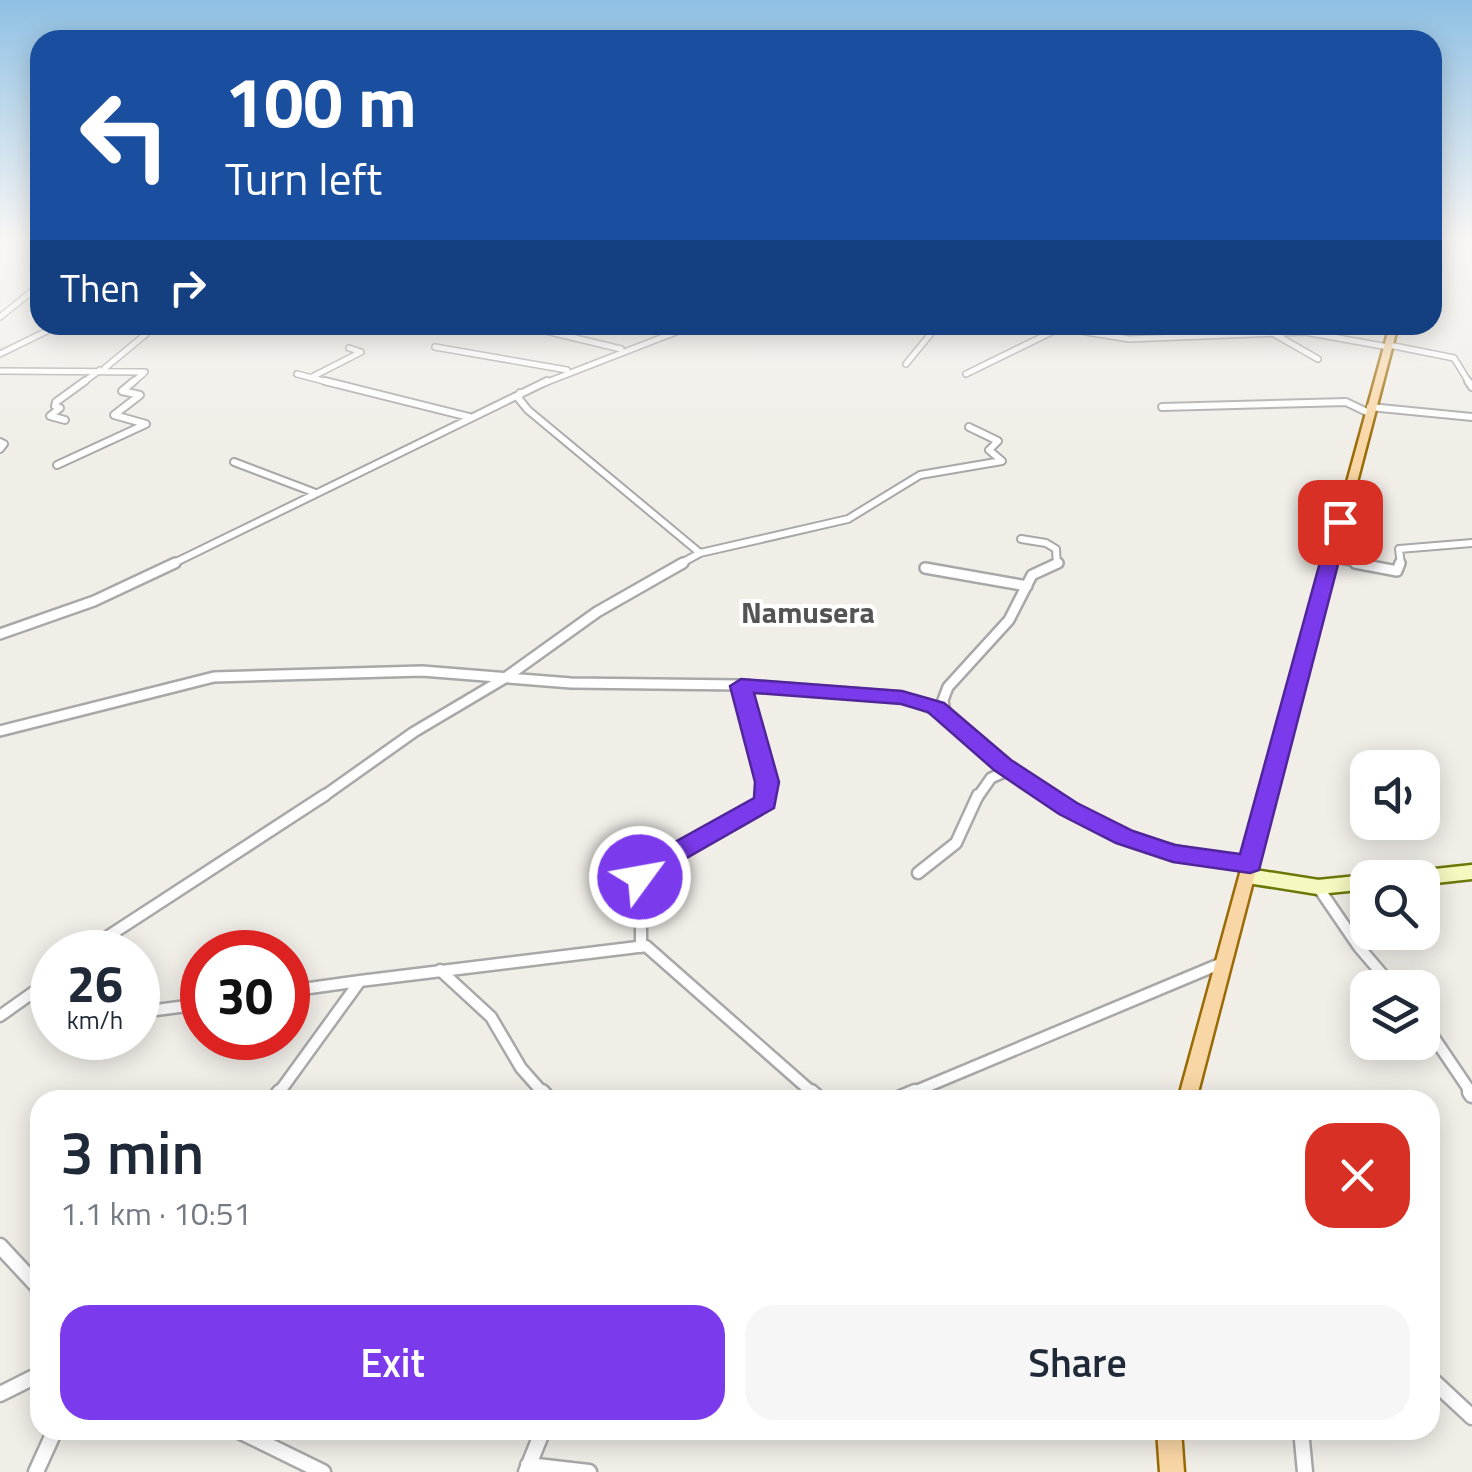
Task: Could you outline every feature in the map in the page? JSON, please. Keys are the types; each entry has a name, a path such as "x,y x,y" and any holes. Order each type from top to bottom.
{"main road":[{"path":"1190,1090 1392,335"},
{"path":"1171,1440 1177,1470"}],"street":[{"path":"0,354 39,335"},
{"path":"64,420 50,416 60,408 55,406 56,402 145,335"},
{"path":"562,335 624,350"},
{"path":"0,634 94,601 520,393 666,335"},
{"path":"906,364 930,335"},
{"path":"966,374 1046,335"},
{"path":"1092,335 1230,335"},
{"path":"1273,335 1318,359"},
{"path":"1332,335 1454,358 1472,387"},
{"path":"435,347 570,371"},
{"path":"312,378 361,352 349,348"},
{"path":"0,372 145,372 122,389 140,395 114,415 146,424 57,466"},
{"path":"297,374 469,417"},
{"path":"520,393 519,399 528,410 700,553"},
{"path":"1162,407 1346,402 1369,410 1471,418"},
{"path":"117,930 284,824 414,732 505,678 658,573 700,553 848,519 920,475 1002,461 990,450 999,442 968,428"},
{"path":"234,462 314,492"},
{"path":"946,713 943,700 948,688 1009,620 1038,570 1058,563 1051,544 1021,539"},
{"path":"1330,558 1397,570 1401,569 1400,549 1472,543"},
{"path":"926,568 1027,586"},
{"path":"0,731 196,679 422,671 604,684 741,686 902,697 946,713 1009,770 1068,808 1124,837 1173,854 1318,888 1350,884"},
{"path":"641,947 641,873 759,806 768,797 741,686"},
{"path":"918,873 934,864 963,833 978,794 992,776 1009,770"},
{"path":"1440,876 1472,872"},
{"path":"1318,888 1379,970"},
{"path":"310,989 641,947 653,950 809,1090"},
{"path":"921,1090 1222,963"},
{"path":"440,970 491,1017 521,1068 540,1090"},
{"path":"281,1090 360,982"},
{"path":"0,1016 30,995"},
{"path":"1440,1047 1472,1095"},
{"path":"0,1246 30,1278"},
{"path":"0,1394 30,1379"},
{"path":"1440,1387 1472,1417"},
{"path":"36,1472 51,1440"},
{"path":"256,1440 314,1470"},
{"path":"539,1440 527,1468 589,1472"},
{"path":"1302,1440 1304,1472"}],"district":[{"name":"Namusera","path":"808,612"}],"route":[{"path":"640,877 648,868 766,802 767,782 741,686 902,697 936,707 1002,765 1068,808 1124,837 1173,854 1250,864 1340,522"}]}
